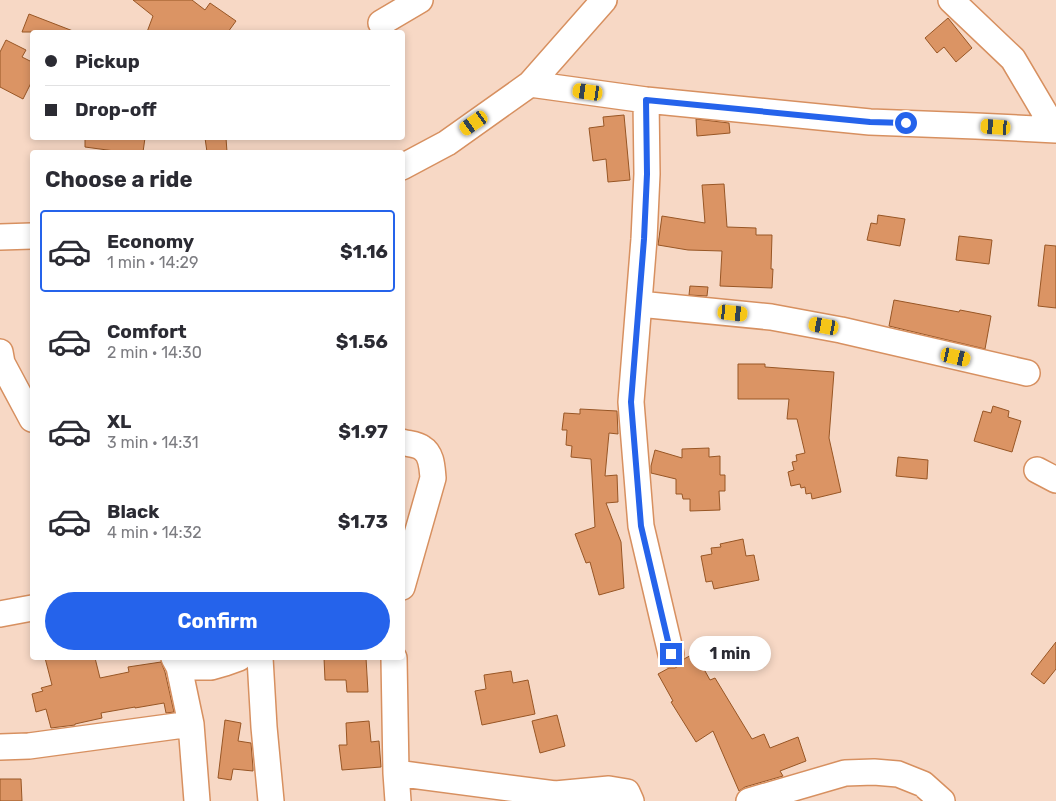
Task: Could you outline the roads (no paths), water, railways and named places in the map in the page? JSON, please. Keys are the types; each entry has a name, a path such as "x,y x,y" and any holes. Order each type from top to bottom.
{"street":[{"path":"381,23 420,0"},
{"path":"405,165 447,143 530,84 604,0"},
{"path":"956,2 1013,59 1056,130"},
{"path":"530,84 646,100 870,122 1056,130"},
{"path":"646,100 647,174 644,239 631,402 641,526 671,654"},
{"path":"0,237 30,236"},
{"path":"639,304 771,317 841,330 1028,373"},
{"path":"0,352 2,363 30,414"},
{"path":"405,443 422,447 429,456 433,478 405,576"},
{"path":"0,614 30,608"},
{"path":"197,801 191,724 176,662 211,667 234,660"},
{"path":"260,660 271,801"},
{"path":"394,660 398,801"},
{"path":"0,747 29,746 191,724"},
{"path":"749,801 845,773 874,772 898,774 923,784 942,801"},
{"path":"396,773 555,794 608,789 628,792 631,801"}]}
